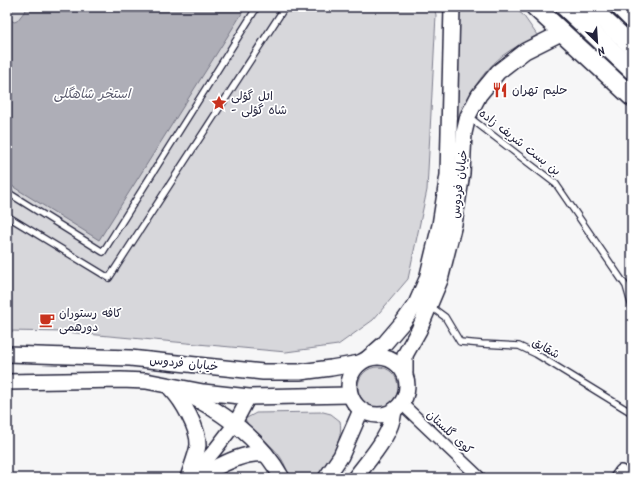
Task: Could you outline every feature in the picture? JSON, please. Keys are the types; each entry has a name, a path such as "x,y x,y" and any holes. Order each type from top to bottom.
{"highway":[{"path":"535,7 632,97"},
{"path":"565,7 632,70"},
{"path":"590,7 632,46"},
{"path":"620,7 632,19"}],"main road":[{"name":"خیابان فردوس","path":"7,354 130,358 263,372 300,372 331,368 364,361 385,344 404,322 416,304 427,278 440,226 448,174 452,7"},
{"name":"خیابان فردوس","path":"405,372 406,355 430,306 440,280 454,224 462,173 464,133 468,116 479,95 498,72 526,52 563,32"},
{"path":"355,478 380,445 390,428 398,408 406,397 408,380 400,365 385,357 376,357 364,361 354,369 350,378 350,396 354,404 360,410 377,416 386,415 398,408"},
{"name":"خیابان فردوس","path":"7,382 146,381 204,392 249,397 350,396"},
{"path":"166,384 206,404 234,425 256,444 282,478"},
{"path":"166,384 181,400 194,426 198,444 190,478"},
{"path":"326,478 341,456 360,410"},
{"path":"196,478 234,459 254,453 264,454"}],"street":[{"path":"190,478 214,451 234,425 249,397"},
{"name":"کوی گلستان","path":"398,408 480,478"}],"lane":[{"path":"7,192 103,252 257,7"},
{"path":"7,216 109,278 285,7"},
{"name":"بن بست شریف زاده","path":"468,116 556,184 626,286 632,307"},
{"name":"شقایق","path":"430,306 445,317 460,342 519,346 536,354 632,414"}],"shaded area":[{"name":"ائل گؤلی - شاه گؤلی","path":"7,7 434,7 436,15 427,190 408,279 373,320 338,345 286,352 65,332 7,331"},
{"path":"459,7 513,7 523,15 537,35 506,53 486,72 468,99 457,131"},
{"path":"378,367 386,369 392,373 396,379 398,387 396,395 392,401 386,405 378,407 370,405 364,401 360,395 358,387 360,379 364,373 370,369"},
{"path":"323,412 331,414 340,421 341,428 335,451 318,478 290,478 284,463 277,453 252,429 245,419 256,413"}],"water":[{"name":"استخر شاهگلی","path":"28,7 246,7 99,240 7,183 7,17 14,22 17,21"}],"place":[{"name":"حلیم تهران","path":"500,90"},
{"name":"ائل گؤلی - شاه گؤلی","path":"219,103"},
{"name":"کافه رستوران دورهمی","path":"47,320"}]}
